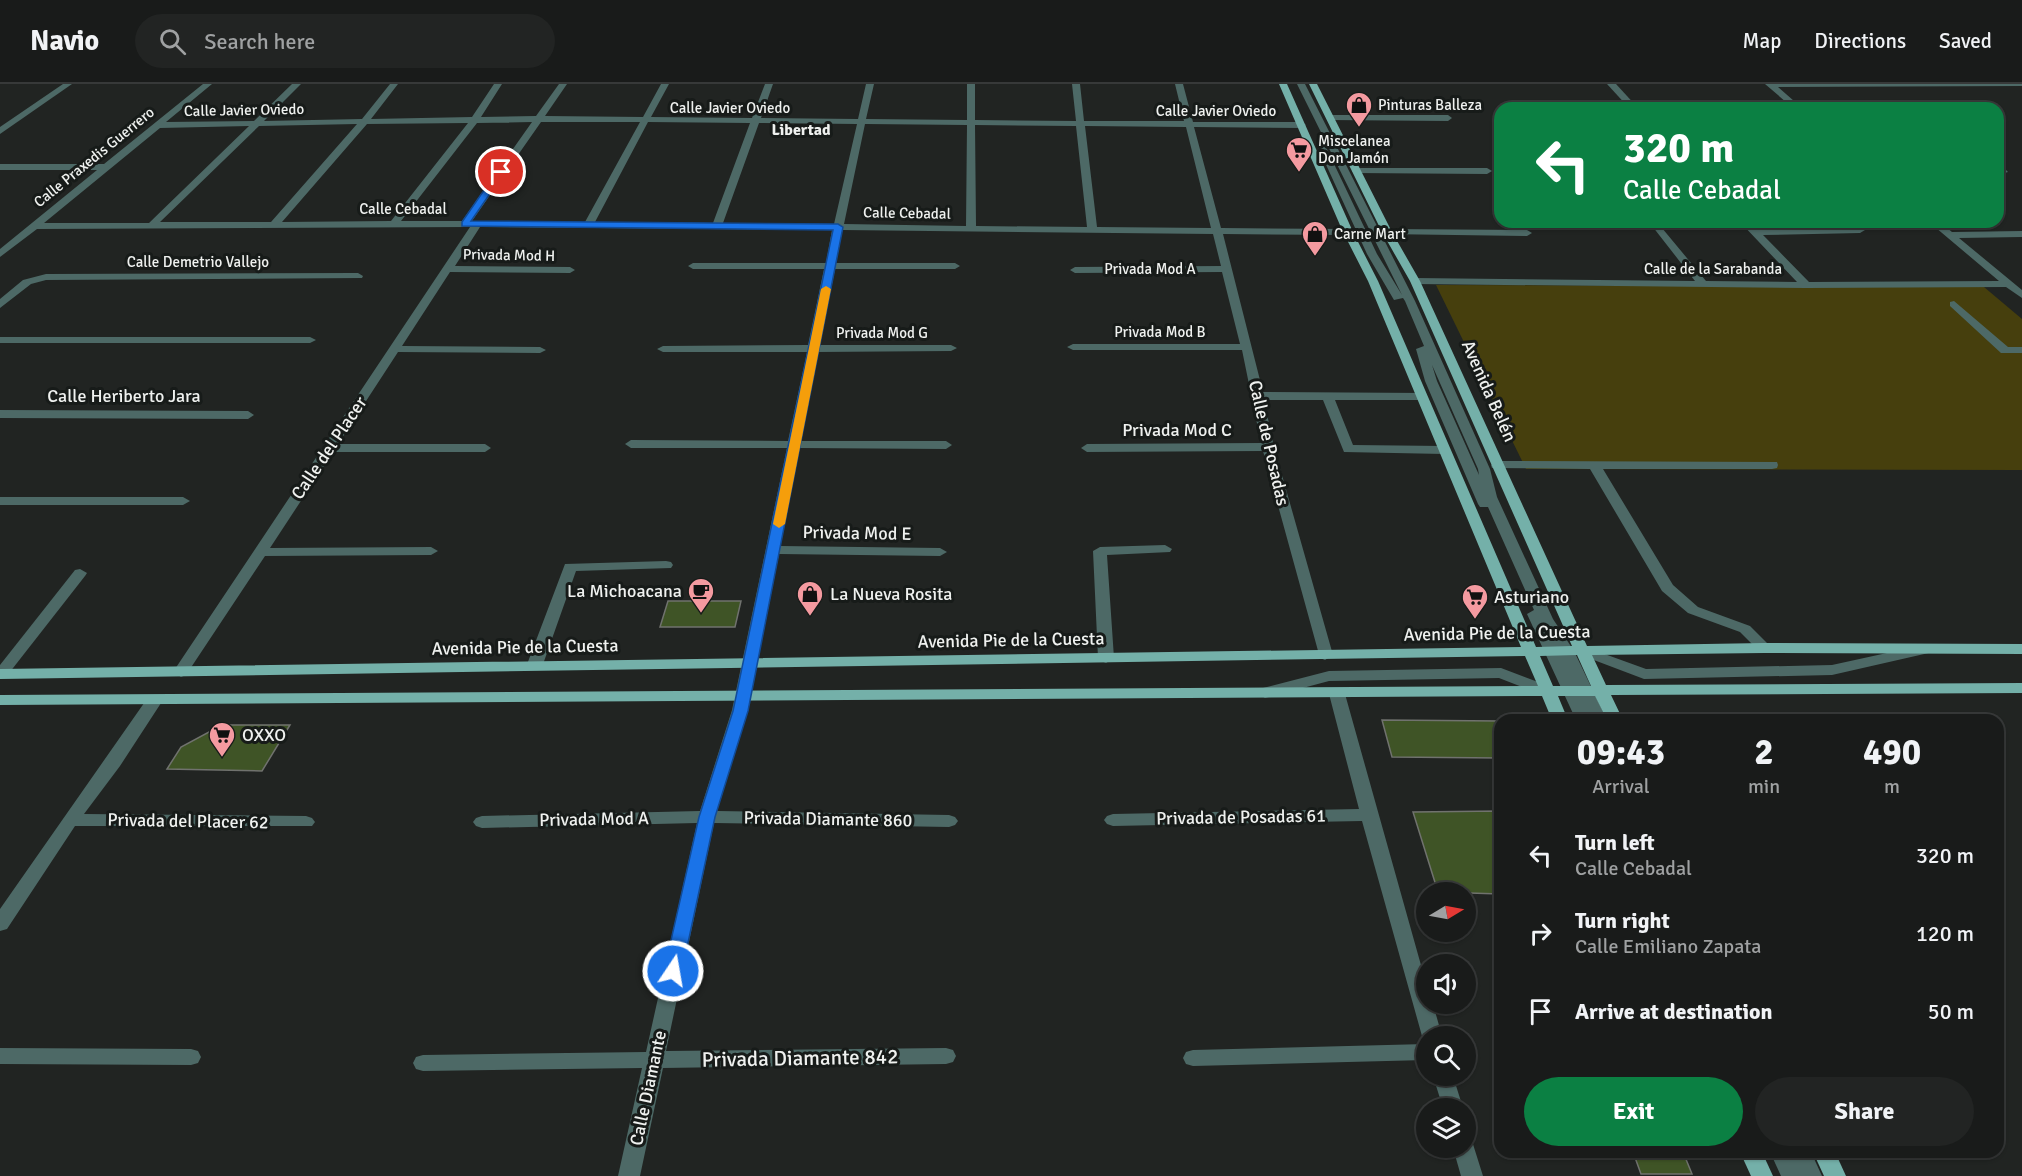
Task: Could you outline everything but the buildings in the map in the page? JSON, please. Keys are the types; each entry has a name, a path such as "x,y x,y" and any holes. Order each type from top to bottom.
{"main road":[{"path":"1283,84 1348,232 1373,281 1557,714"},
{"name":"Avenida Belén","path":"1313,84 1387,232 1415,281 1583,651 1586,692 1609,714"},
{"name":"Avenida Pie de la Cuesta","path":"1,674 1764,648 2022,649"},
{"path":"0,700 1337,694 2022,688"},
{"path":"1754,1158 1762,1176"},
{"path":"1827,1158 1835,1176"}],"street":[{"path":"0,131 68,84"},
{"name":"Calle Praxedis Guerrero","path":"0,254 208,84"},
{"path":"152,225 297,84"},
{"path":"274,225 394,84"},
{"path":"394,224 476,120 498,84"},
{"name":"Calle del Placer","path":"182,672 259,552 448,269 471,224 537,120 563,84"},
{"path":"588,225 665,84"},
{"path":"717,226 768,84"},
{"name":"Calle Diamante","path":"629,1176 707,817 735,732 743,697 838,227 870,84"},
{"path":"971,84 971,228"},
{"path":"1076,84 1092,229"},
{"name":"Calle de Posadas","path":"1179,84 1215,231 1247,347 1268,447 1325,655"},
{"path":"1292,84 1372,254 1400,301 1415,332 1425,356 1431,381 1558,651 1586,692 1596,714"},
{"path":"1301,84 1410,301 1484,469 1490,497 1546,619 1558,651"},
{"path":"1611,84 1628,102"},
{"path":"1770,85 2022,84"},
{"path":"1770,85 1791,102"},
{"path":"1331,118 1448,118"},
{"name":"Calle Javier Oviedo","path":"158,124 644,120 1302,125"},
{"path":"0,167 107,166"},
{"path":"1357,171 1487,171"},
{"name":"Calle Cebadal","path":"34,226 471,224 1348,232"},
{"path":"1657,228 1703,284"},
{"path":"1751,228 1806,285"},
{"path":"1941,228 2022,295"},
{"path":"1755,232 1860,230"},
{"path":"1387,232 1527,233"},
{"path":"1950,235 2022,234"},
{"path":"693,266 955,266"},
{"name":"Privada Mod H","path":"448,269 570,270"},
{"name":"Privada Mod A","path":"1076,270 1226,269"},
{"name":"Calle Demetrio Vallejo","path":"0,305 27,282 37,278 358,276"},
{"name":"Calle de la Sarabanda","path":"1415,281 1806,285 2010,284"},
{"path":"1954,304 2005,351 2022,350"},
{"path":"0,340 310,340"},
{"name":"Privada Mod B","path":"1073,346 1247,347"},
{"path":"663,349 814,348"},
{"name":"Privada Mod G","path":"814,348 951,348"},
{"path":"395,349 540,350"},
{"path":"1257,396 1422,396"},
{"path":"1328,396 1348,449 1444,450"},
{"name":"Calle Heriberto Jara","path":"0,414 248,415"},
{"path":"631,444 946,445"},
{"name":"Privada Mod C","path":"1087,448 1268,447"},
{"path":"329,448 485,448"},
{"path":"1497,465 1772,465"},
{"path":"1594,465 1667,588 1693,610 1745,629 1764,648"},
{"path":"0,501 183,501"},
{"path":"1106,658 1100,551 1165,549"},
{"name":"Privada Mod E","path":"774,550 940,552"},
{"path":"259,552 431,551"},
{"path":"534,667 570,567 666,565"},
{"path":"1,674 80,573"},
{"path":"1583,651 1644,674 1832,670 1934,648"},
{"path":"1259,694 1329,676 1501,673 1548,692"},
{"path":"1584,714 1586,692"},
{"path":"1337,694 1429,1026"},
{"path":"0,924 155,700"},
{"name":"Privada de Posadas 61","path":"1113,819 1369,815"},
{"name":"Privada Mod A","path":"482,822 707,817"},
{"name":"Privada Diamante 860","path":"707,817 950,821"},
{"name":"Privada del Placer 62","path":"70,820 306,822"},
{"path":"1193,1058 1416,1053"},
{"path":"0,1056 192,1057"},
{"name":"Privada Diamante 842","path":"423,1063 946,1056"},
{"path":"1467,1158 1472,1176"},
{"path":"1784,1158 1792,1176"},
{"path":"1803,1158 1811,1176"}],"shaded area":[{"path":"1436,285 1984,287 2022,319 2022,470 1526,469"}],"slow traffic":[{"path":"779,524 826,289"}],"place":[{"name":"Pinturas Balleza","path":"1359,128"},
{"name":"Miscelanea Don Jamón","path":"1299,173"},
{"name":"Carne Mart","path":"1315,257"},
{"name":"La Michoacana","path":"701,614"},
{"name":"La Nueva Rosita","path":"810,617"},
{"name":"Asturiano","path":"1475,620"},
{"name":"OXXO","path":"222,758"}],"district":[{"name":"Libertad","path":"801,130"}],"route":[{"path":"501,172 465,224 838,227 740,711 707,817 673,971"}]}
